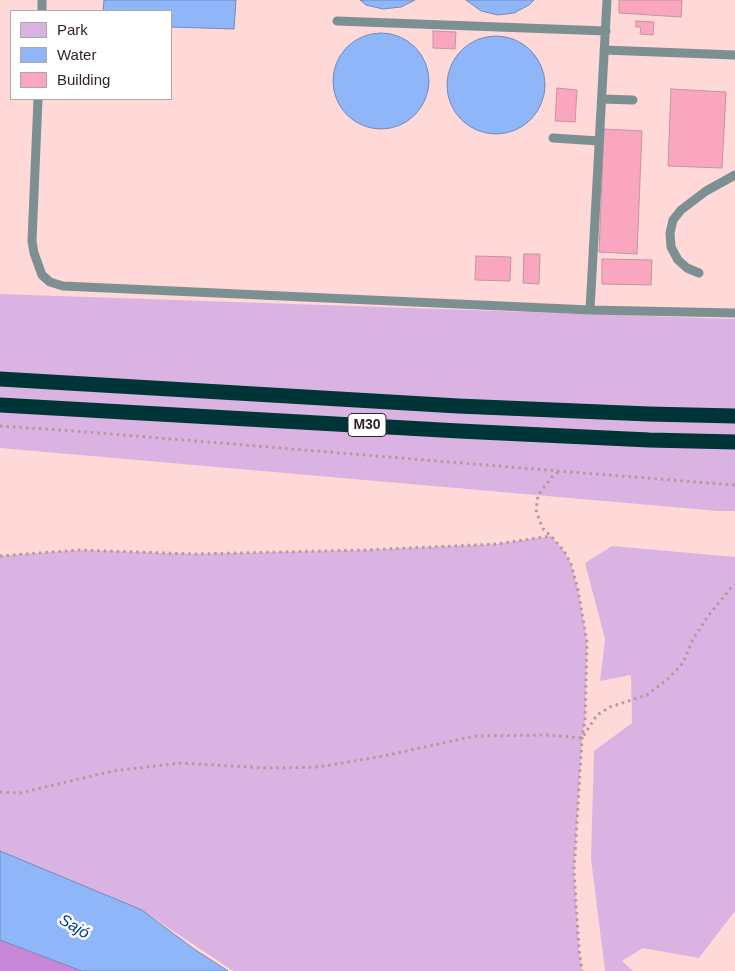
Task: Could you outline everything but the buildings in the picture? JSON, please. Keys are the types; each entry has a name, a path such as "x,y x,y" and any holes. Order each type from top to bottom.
{"highway":[{"name":"M30","path":"0,379 458,406 735,416"},
{"name":"M30","path":"0,405 649,440 735,442"}],"lane":[{"path":"590,310 607,0"},
{"path":"337,21 606,30"},
{"path":"604,50 735,56"},
{"path":"602,99 633,100"},
{"path":"38,100 32,241 42,275 50,282 62,286 590,310 735,313"},
{"path":"553,138 599,141"},
{"path":"699,273 687,268 678,260 671,248 670,233 673,220 680,210 706,191 735,175"}],"path":[{"path":"0,426 75,430 735,485"},
{"path":"558,471 538,495 536,510 544,530 564,551 570,564 578,590 587,642 586,703 574,871 582,971"},
{"path":"0,556 79,550 195,554 366,550 497,544 551,536"},
{"path":"582,738 597,715 610,707 647,695 668,679 683,663 693,639 708,616 730,588 735,585"},
{"path":"0,792 20,793 113,771 180,763 267,768 318,767 384,756 475,736 547,735 582,738"}],"green space":[{"path":"0,294 735,319 735,511 0,448"},
{"path":"551,536 564,551 571,564 578,590 587,642 585,720 582,738 574,871 582,971 233,971 142,910 0,851 0,556 79,550 195,554 366,550 497,544"},
{"path":"612,546 735,557 735,911 699,958 643,948 622,961 633,971 605,971 591,859 594,751 632,723 631,675 600,681 605,639 585,563"}],"shaded area":[{"path":"0,940 82,971 0,971"}],"water":[{"path":"104,0 236,0 234,29 172,27 172,10 103,10"},
{"path":"360,0 415,0 401,7 383,9 366,5"},
{"path":"466,0 534,0 514,13 498,15 481,11"},
{"path":"381,33 399,36 415,47 426,63 429,81 426,99 415,115 399,126 381,129 363,126 347,115 336,99 333,81 336,63 347,47 363,36"},
{"path":"496,36 515,40 531,50 541,66 545,85 541,104 531,120 515,130 496,134 477,130 461,120 451,104 447,85 451,66 461,50 477,40"},
{"name":"Sajó","path":"0,851 142,910 194,949 228,971 82,971 0,940"}]}
